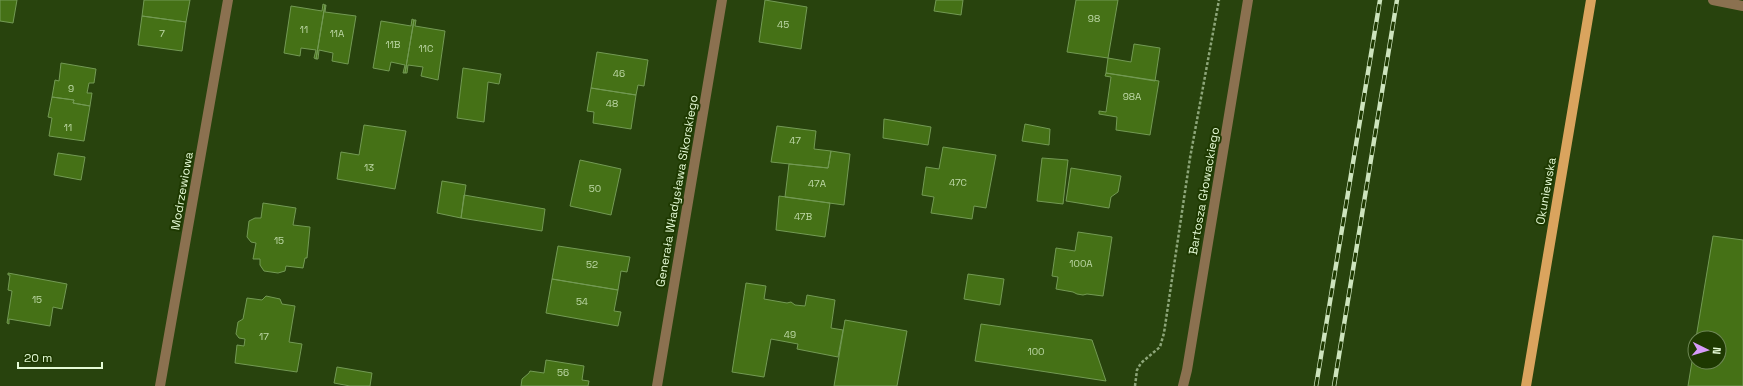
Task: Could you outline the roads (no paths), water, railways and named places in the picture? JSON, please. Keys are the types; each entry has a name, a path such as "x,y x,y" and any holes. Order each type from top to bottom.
{"main road":[{"name":"Okuniewska","path":"1526,386 1591,0"}],"street":[{"name":"Modrzewiowa","path":"160,386 228,0"},
{"name":"Generała Władysława Sikorskiego","path":"657,386 722,0"},
{"name":"Bartosza Głowackiego","path":"1183,386 1248,0"},
{"path":"1713,0 1743,6"}],"railway":[{"path":"1316,386 1380,0"},
{"path":"1334,386 1397,0"}]}
